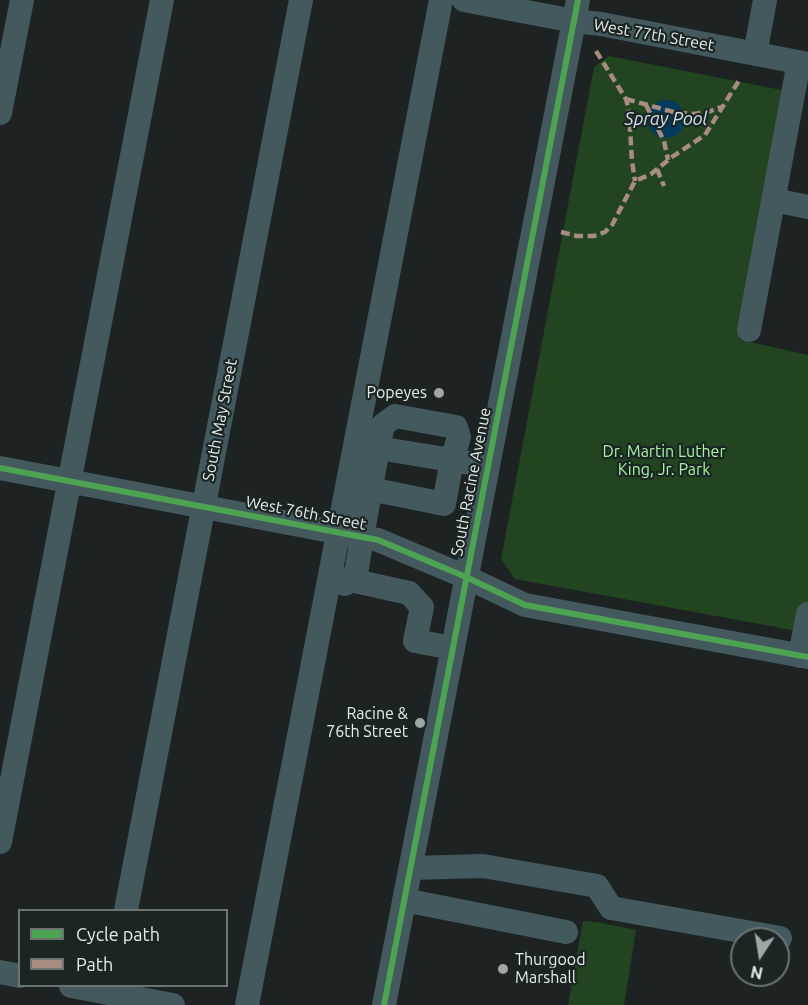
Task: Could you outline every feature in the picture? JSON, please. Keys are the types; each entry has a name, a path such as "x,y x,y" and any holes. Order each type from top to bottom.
{"street":[{"path":"0,112 22,0"},
{"path":"0,842 162,0"},
{"name":"South May Street","path":"126,909 301,0"},
{"path":"247,1005 350,535 441,0"},
{"name":"West 77th Street","path":"464,0 576,11 601,24 804,63"},
{"path":"755,54 765,0"},
{"name":"South Racine Avenue","path":"384,1005 576,11"},
{"path":"749,330 804,63"},
{"path":"774,200 808,207"},
{"path":"355,580 350,535 370,489 382,425 395,416 456,427 459,437 452,460 444,504 370,489"},
{"path":"378,448 488,466"},
{"name":"West 76th Street","path":"0,468 378,540 525,604 804,656"},
{"path":"418,557 415,641 453,648"},
{"path":"341,604 346,579 355,580 458,621"},
{"path":"804,656 808,614"},
{"path":"411,868 483,866 597,886 611,908 730,929"},
{"path":"404,900 566,932"},
{"path":"0,972 18,976"},
{"path":"84,987 111,989 173,1005"}],"green space":[{"name":"Dr. Martin Luther King, Jr. Park","path":"609,56 787,91 741,340 808,355 808,633 515,579 501,559 594,67"},
{"path":"583,921 636,930 624,1005 568,1005"}],"water":[{"name":"Spray Pool","path":"666,100 679,106 685,119 679,132 666,138 653,132 647,119 653,106"}],"marked path":[{"path":"596,51 626,99 635,181"},
{"path":"561,232 577,236 594,236 605,232 612,225 635,181 651,174 705,135 740,79"},
{"path":"626,99 677,113 708,112 724,106"},
{"path":"646,105 664,141 668,160"},
{"path":"657,169 664,186"}],"cycle path":[{"path":"384,1005 578,0"},
{"path":"0,468 378,540 525,605 808,657"}],"place":[{"name":"Popeyes","path":"439,393"},
{"name":"Racine & 76th Street","path":"420,723"},
{"name":"Thurgood Marshall","path":"503,969"}]}
